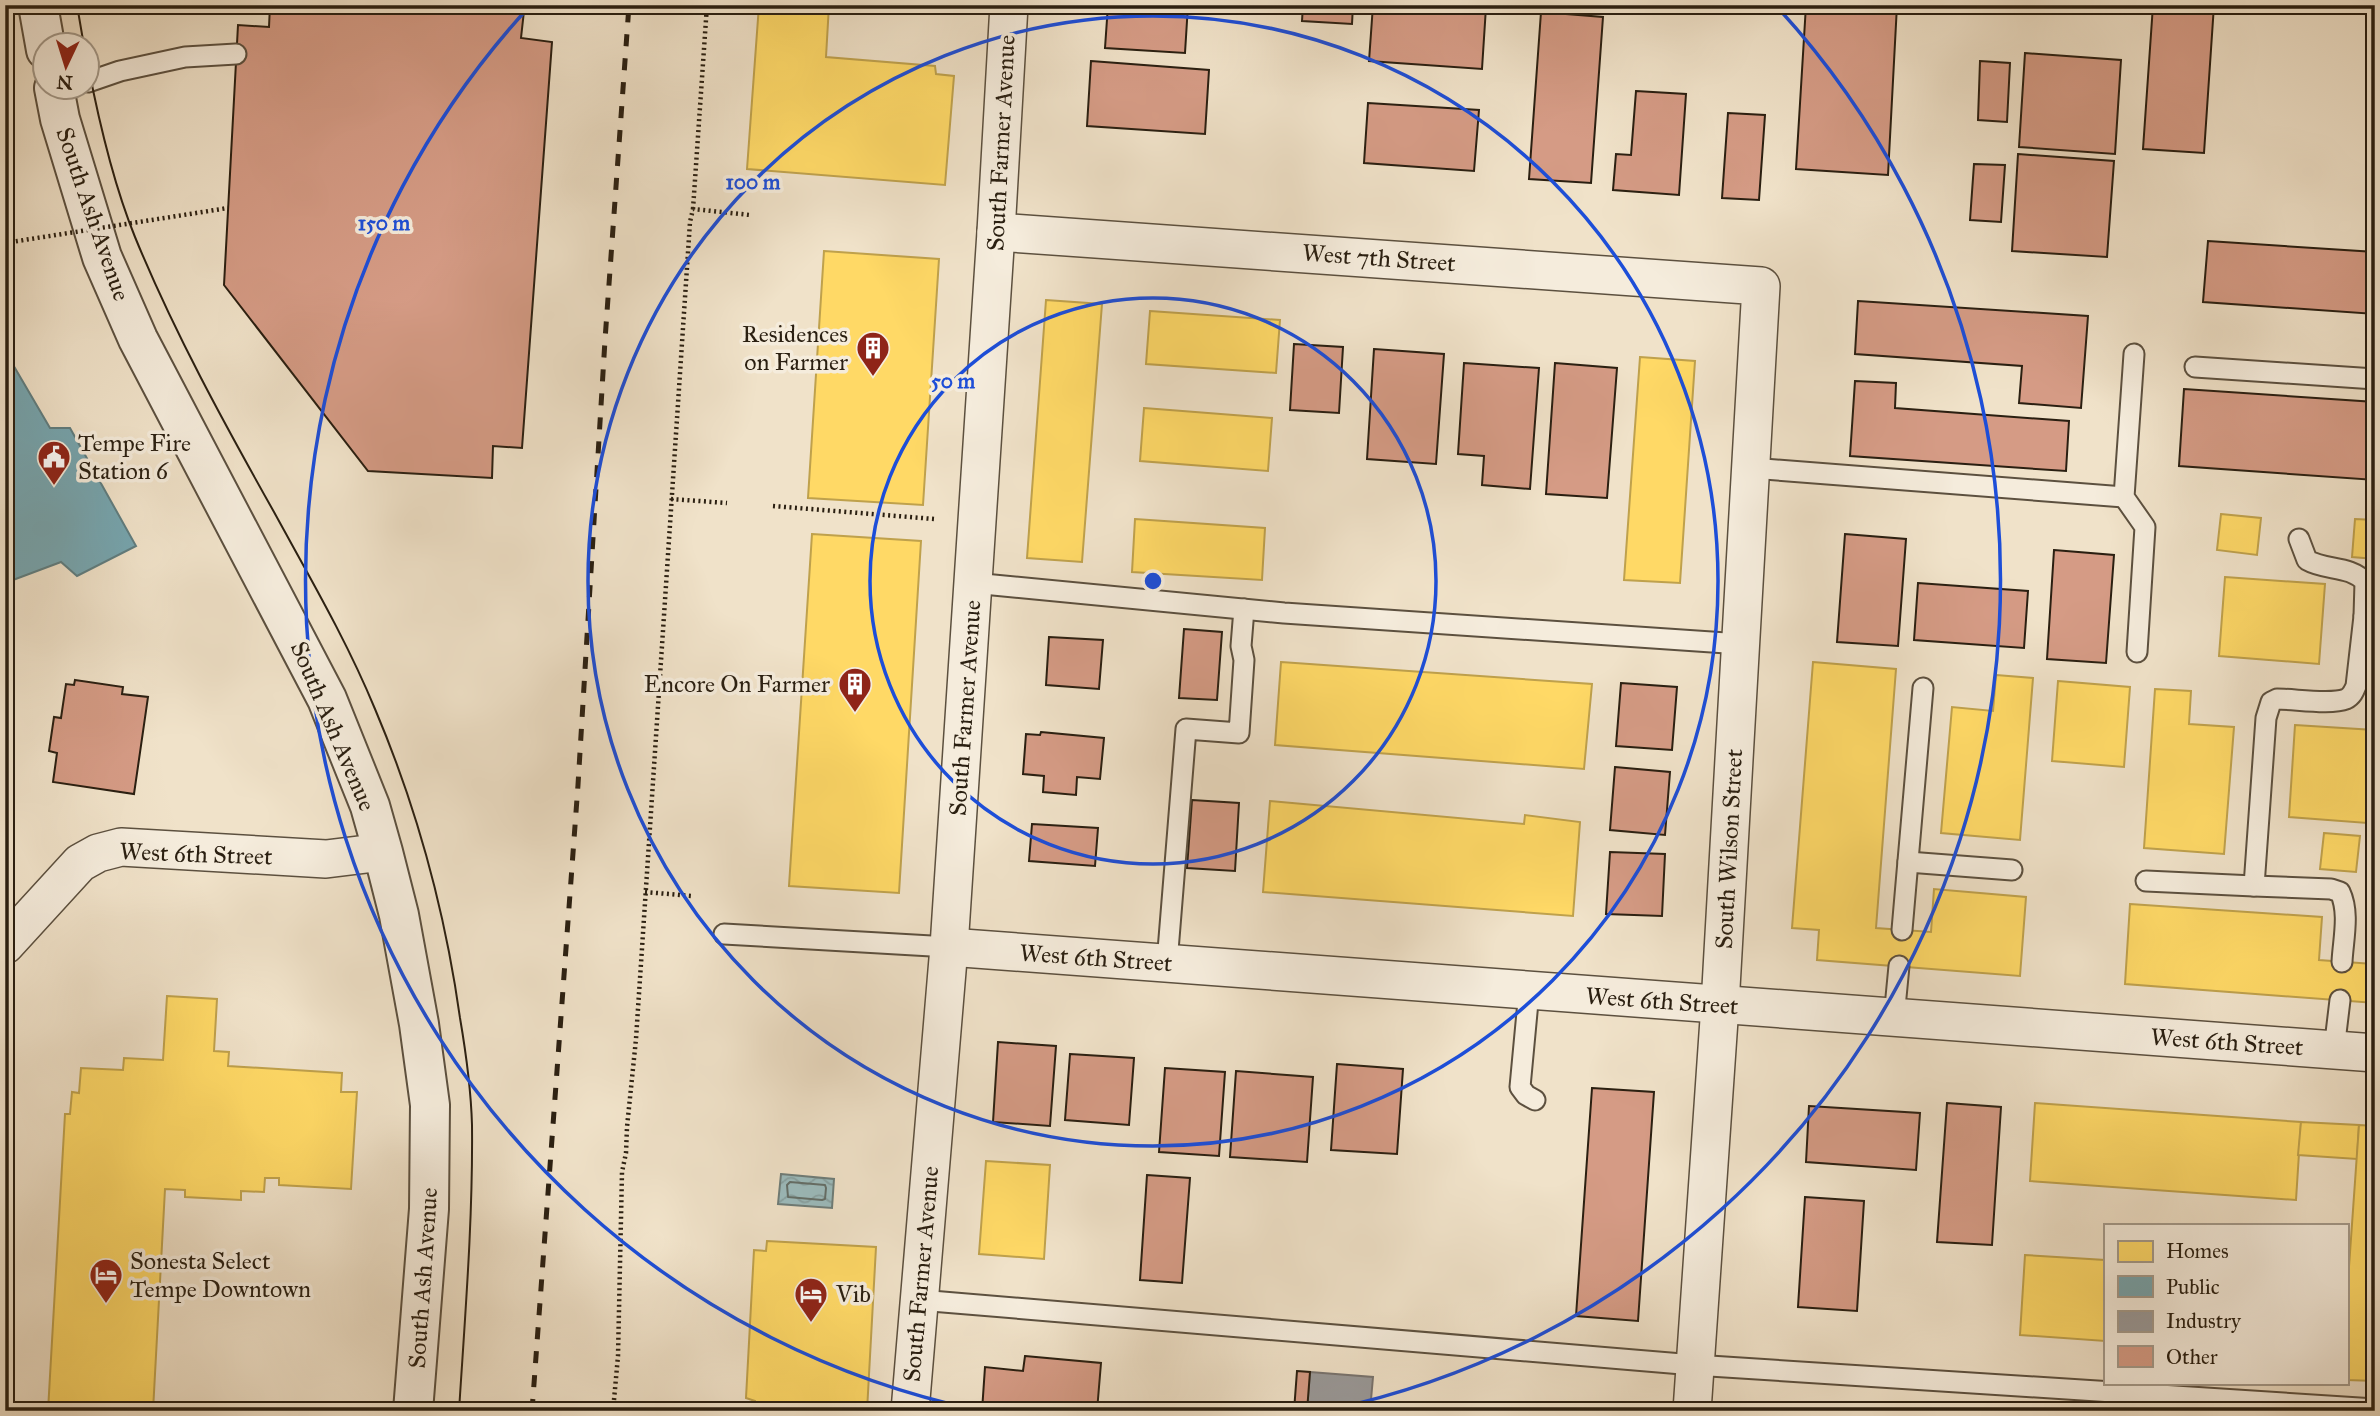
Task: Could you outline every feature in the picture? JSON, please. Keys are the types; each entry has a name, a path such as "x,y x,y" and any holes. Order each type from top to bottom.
{"street":[{"path":"38,5 43,32"},
{"name":"South Farmer Avenue","path":"910,1411 948,947 1009,5"},
{"name":"South Ash Avenue","path":"63,102 60,119 102,257 138,339 327,699 366,794 383,852 399,915 417,1011 430,1105 429,1209 413,1411"},
{"name":"West 7th Street","path":"996,232 1761,286"},
{"name":"South Wilson Street","path":"1692,1411 1720,1005 1761,286"},
{"name":"West 6th Street","path":"5,945 80,863 98,853 121,848 326,859 383,852"},
{"name":"West 6th Street","path":"948,947 2375,1053"}],"lane":[{"path":"102,76 185,57 236,54"},
{"path":"2134,354 2124,497 2145,527 2137,652"},
{"path":"2195,367 2375,379"},
{"path":"1751,468 2124,497"},
{"path":"2254,886 2266,719 2271,702 2277,699 2338,700 2353,694 2369,616 2365,582 2348,570 2319,567 2306,561 2299,539"},
{"path":"973,583 1244,609 1741,644"},
{"path":"1167,963 1186,729 1238,733 1244,660 1241,646 1244,609"},
{"path":"1902,930 1923,688"},
{"path":"1908,862 2012,870"},
{"path":"2146,881 2331,889 2340,892 2345,916 2342,962"},
{"path":"724,934 948,947"},
{"path":"1894,1018 1899,966"},
{"path":"1529,991 1520,1087 1526,1095 1535,1100"},
{"path":"2334,1050 2340,1000"},
{"path":"919,1300 1694,1365 2375,1409"}],"path":[{"path":"613,1411 618,1356 622,1172 636,1039 707,5"},
{"path":"5,243 228,208"},
{"path":"694,209 751,215"},
{"path":"671,499 727,503"},
{"path":"773,506 934,519"},
{"path":"645,892 692,896"}],"water":[{"path":"781,1174 834,1179 832,1208 778,1204"}],"building: Homes":[{"path":"759,5 829,5 826,57 935,66 936,74 954,76 945,185 747,169"},
{"name":"Residences on Farmer","path":"824,251 939,259 923,505 808,498"},
{"path":"1046,300 1102,304 1082,562 1027,558"},
{"path":"1150,311 1280,320 1276,373 1146,364"},
{"path":"1640,357 1695,361 1680,583 1624,580"},
{"path":"1144,408 1272,418 1268,471 1140,461"},
{"path":"2221,514 2261,518 2257,555 2217,550"},
{"path":"1135,519 1265,528 1262,580 1132,572"},
{"path":"2355,519 2375,520 2375,559 2352,557"},
{"name":"Encore On Farmer","path":"812,534 921,541 899,893 789,886"},
{"path":"2225,577 2325,584 2319,664 2219,656"},
{"path":"1281,662 1592,684 1584,769 1275,745"},
{"path":"1813,662 1896,669 1876,928 1931,932 1934,889 2026,897 2020,976 1817,960 1819,930 1792,928"},
{"path":"1996,675 2033,678 2020,840 1941,833 1952,707 1993,711"},
{"path":"2058,681 2130,687 2124,767 2052,761"},
{"path":"2155,689 2191,691 2189,724 2234,727 2224,854 2144,848"},
{"path":"2295,725 2374,730 2367,823 2289,817"},
{"path":"1270,801 1524,824 1525,815 1580,822 1573,916 1263,892"},
{"path":"2324,833 2360,836 2356,872 2320,869"},
{"path":"2130,904 2322,917 2319,960 2373,964 2375,934 2375,1003 2125,984"},
{"name":"Sonesta Select Tempe Downtown","path":"167,996 217,999 214,1051 229,1052 228,1066 342,1073 341,1092 357,1092 351,1189 279,1185 279,1178 265,1178 264,1192 241,1191 241,1200 185,1197 185,1190 165,1189 153,1411 48,1411 65,1114 70,1114 72,1092 79,1093 81,1068 123,1070 124,1058 163,1060"},
{"path":"2035,1103 2301,1122 2296,1200 2030,1181"},
{"path":"2301,1122 2359,1125 2357,1159 2298,1155"},
{"path":"2359,1125 2375,1126 2375,1381 2348,1380 2348,1281"},
{"path":"986,1161 1050,1165 1044,1259 979,1254"},
{"name":"Vib","path":"767,1241 876,1247 867,1411 754,1411 755,1401 746,1398 754,1250 766,1251"},
{"path":"2025,1255 2104,1260 2104,1341 2020,1335"}],"building: Public":[{"name":"Tempe Fire Station 6","path":"5,351 50,428 70,428 136,546 77,576 61,562 5,583"}],"building: Industry":[{"path":"1310,1372 1373,1377 1370,1411 1307,1411"}],"building: Other":[{"path":"270,5 444,5 524,11 521,38 552,42 522,448 493,446 492,478 368,471 224,285 238,25 269,27"},
{"path":"1108,5 1188,5 1185,53 1105,48"},
{"path":"1303,5 1353,5 1352,24 1302,21"},
{"path":"1373,5 1486,7 1482,69 1369,61"},
{"path":"1546,5 1608,5 1607,11"},
{"path":"1806,5 1897,5 1888,175 1796,169"},
{"path":"2153,5 2214,5 2204,153 2143,149"},
{"path":"1541,12 1603,17 1591,183 1529,179"},
{"path":"2025,53 2121,60 2115,154 2019,147"},
{"path":"1091,61 1209,70 1205,134 1087,126"},
{"path":"1980,61 2010,63 2007,122 1978,120"},
{"path":"1636,91 1686,94 1679,195 1613,190 1616,154 1631,155"},
{"path":"1368,103 1479,110 1474,171 1364,163"},
{"path":"1728,113 1765,115 1759,200 1722,198"},
{"path":"2018,154 2114,161 2107,257 2012,251"},
{"path":"1974,164 2005,165 2001,222 1970,220"},
{"path":"2208,241 2375,252 2375,314 2203,302"},
{"path":"1858,301 2088,316 2081,408 2019,403 2022,366 1855,354"},
{"path":"1294,344 1343,347 1339,413 1290,410"},
{"path":"1374,349 1444,354 1436,464 1367,459"},
{"path":"1464,363 1539,368 1530,489 1482,485 1484,456 1458,454"},
{"path":"1555,363 1617,368 1607,498 1546,494"},
{"path":"1855,381 1896,383 1895,408 2069,421 2066,471 1850,456"},
{"path":"2184,389 2375,402 2375,480 2179,466"},
{"path":"1845,534 1906,539 1898,646 1837,642"},
{"path":"2054,550 2114,555 2106,663 2047,659"},
{"path":"1918,583 2028,591 2024,648 1914,640"},
{"path":"1184,629 1222,632 1217,700 1179,698"},
{"path":"1049,637 1103,640 1099,689 1046,685"},
{"path":"75,680 123,687 122,694 148,697 134,794 53,782 57,753 49,751 54,717 61,718 66,684 74,685"},
{"path":"1621,683 1677,687 1672,750 1616,746"},
{"path":"1041,732 1104,738 1100,779 1077,777 1076,795 1043,792 1044,776 1023,774 1026,734 1040,735"},
{"path":"1615,767 1670,772 1665,835 1610,830"},
{"path":"1192,800 1239,803 1235,871 1187,868"},
{"path":"1032,824 1098,828 1095,866 1029,861"},
{"path":"1610,852 1665,854 1662,916 1606,914"},
{"path":"998,1042 1056,1046 1050,1126 993,1122"},
{"path":"1070,1054 1134,1058 1129,1125 1065,1120"},
{"path":"1337,1064 1403,1069 1397,1154 1331,1150"},
{"path":"1165,1068 1225,1072 1219,1156 1159,1152"},
{"path":"1236,1071 1313,1077 1307,1162 1230,1157"},
{"path":"1592,1088 1654,1092 1638,1321 1576,1316"},
{"path":"1947,1103 2001,1107 1992,1245 1937,1242"},
{"path":"1809,1106 1920,1113 1916,1170 1806,1162"},
{"path":"1147,1175 1190,1178 1182,1283 1140,1280"},
{"path":"1805,1197 1864,1201 1857,1311 1798,1307"},
{"path":"1025,1356 1101,1363 1097,1411 982,1411 985,1367 1023,1371"},
{"path":"1297,1371 1310,1372 1307,1411 1294,1411"},
{"path":"1475,1402 1607,1411 1474,1411"}],"tram line":[{"path":"77,5 82,32"},
{"path":"96,102 113,174 150,272 200,377 352,659 390,746 428,860 454,978 471,1112 470,1232 459,1411"}],"railway":[{"path":"532,1411 578,785 629,5"}],"place":[{"name":"Residences on Farmer","path":"873,378"},
{"name":"Tempe Fire Station 6","path":"54,487"},
{"name":"Encore On Farmer","path":"855,714"},
{"name":"Sonesta Select Tempe Downtown","path":"106,1305"},
{"name":"Vib","path":"811,1324"}]}
